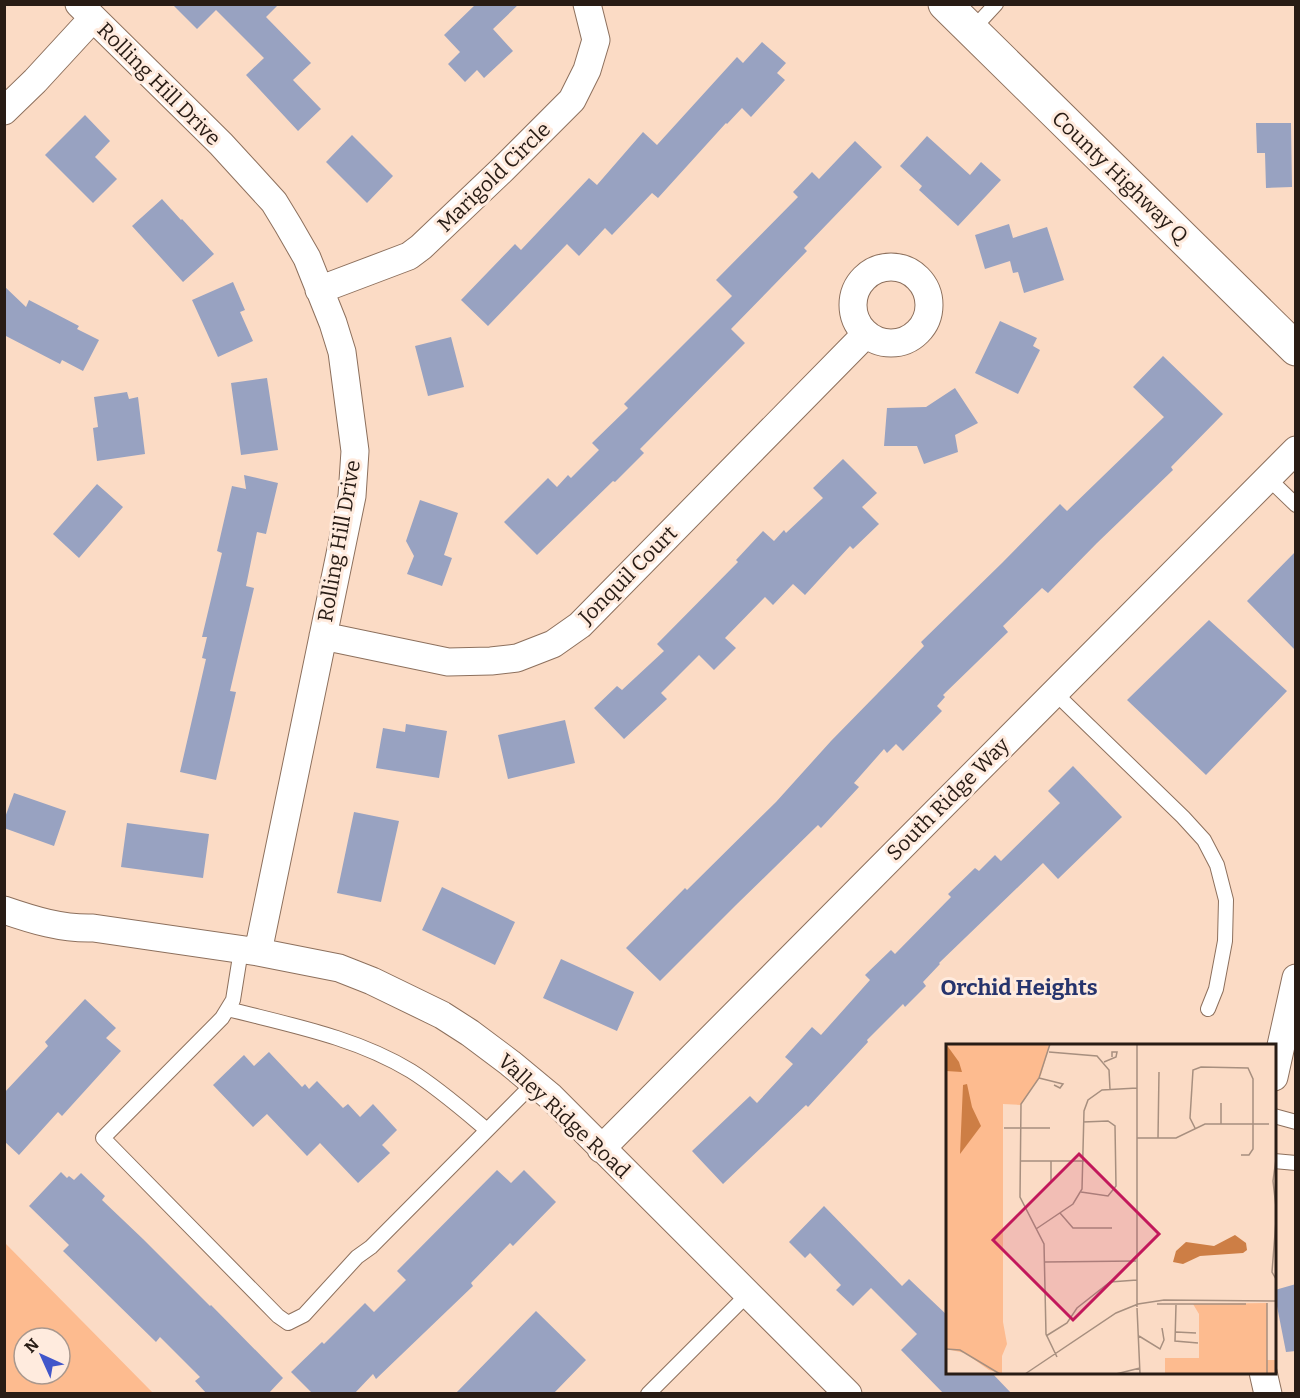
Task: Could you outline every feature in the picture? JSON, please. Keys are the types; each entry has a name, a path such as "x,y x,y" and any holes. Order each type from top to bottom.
{"main road":[{"name":"County Highway Q","path":"945,4 1296,349"}],"street":[{"name":"Marigold Circle","path":"320,290 409,256 422,247 572,100 587,69 596,40 588,4"},
{"name":"Rolling Hill Drive","path":"86,11 221,144 274,202 306,258 333,323 342,352 355,451 352,496 323,636 250,951"},
{"path":"4,111 35,81 86,11"},
{"name":"Jonquil Court","path":"323,636 448,662 517,658 553,644 580,625 866,334"},
{"name":"South Ridge Way","path":"601,1149 1296,450"},
{"name":"Valley Ridge Road","path":"4,910 57,926 93,928 250,951 339,968 372,981 442,1015 471,1033 551,1097 848,1394"},
{"path":"1276,1072 1296,978"},
{"path":"1263,1374 1268,1394"}],"lane":[{"path":"971,31 996,4"},
{"path":"1268,478 1296,505"},
{"path":"1054,692 1204,840 1216,865 1226,900 1225,941 1216,989 1208,1009"},
{"path":"250,951 232,1000 222,1018 103,1138 278,1316 288,1323 304,1315 357,1257 371,1246 534,1083"},
{"path":"228,1009 336,1037 375,1053 410,1070 444,1093 487,1130"},
{"path":"1276,1116 1296,1122"},
{"path":"1276,1161 1296,1163"},
{"path":"648,1394 748,1294"}],"shaded area":[{"path":"5,1243 153,1393 5,1393"}],"building":[{"path":"172,4 279,4 266,17 311,63 293,80 321,109 298,131 246,75 264,58 216,10 197,29"},
{"path":"476,4 519,4 493,29 513,51 484,78 477,70 465,82 448,64 460,52 444,35"},
{"path":"762,42 786,63 777,73 785,80 751,117 742,108 658,198 652,193 612,235 605,228 579,256 567,244 488,326 461,300 515,244 521,250 589,178 597,185 643,132 657,145 737,57 743,63"},
{"path":"85,115 110,141 95,157 117,179 93,203 45,155"},
{"path":"1256,123 1291,123 1292,187 1266,188 1265,153 1257,153"},
{"path":"352,135 393,176 367,203 326,162"},
{"path":"927,136 970,175 981,162 1001,180 958,226 919,190 922,186 900,166"},
{"path":"855,141 882,167 804,248 807,251 731,329 745,343 640,449 644,453 537,555 504,522 548,478 557,487 568,475 571,478 599,450 592,443 628,408 624,404 732,296 716,280 798,197 793,192 812,172 819,179"},
{"path":"162,199 214,254 183,282 132,226"},
{"path":"1009,224 1013,238 1047,227 1064,280 1024,293 1018,272 1013,273 1010,261 985,269 975,235"},
{"path":"233,282 245,310 240,312 253,341 218,357 192,300"},
{"path":"4,286 26,307 29,300 79,326 77,329 99,340 83,371 62,360 60,364 4,335"},
{"path":"1000,321 1037,338 1033,346 1040,350 1018,394 975,373"},
{"path":"451,337 464,387 428,396 415,346"},
{"path":"1163,356 1223,414 1171,467 1173,470 1048,593 1042,588 1003,626 1008,632 943,695 945,697 937,706 942,711 903,751 896,744 887,753 884,749 854,783 859,787 821,828 818,825 660,981 626,948 685,888 687,890 776,802 831,741 924,646 921,642 1060,504 1067,511 1164,417 1133,387"},
{"path":"267,378 278,450 241,455 231,383"},
{"path":"955,388 978,423 955,435 958,452 924,464 917,446 884,446 887,408 926,407"},
{"path":"127,392 129,399 138,397 145,454 97,461 93,428 98,427 94,397"},
{"path":"843,459 877,493 862,507 879,524 853,549 850,546 805,595 793,584 773,605 765,597 725,638 736,648 714,670 699,655 661,693 667,699 624,739 594,708 617,686 622,690 664,651 657,644 738,562 736,560 763,531 774,541 784,530 786,533 823,498 813,488"},
{"path":"244,475 278,483 266,534 257,532 246,586 254,588 230,691 236,692 216,780 180,772 206,659 202,658 207,637 202,637 222,553 217,551 232,486 246,489"},
{"path":"97,484 123,507 79,558 53,534"},
{"path":"420,500 458,513 444,555 452,558 442,586 407,574 414,556 406,541"},
{"path":"1296,551 1296,651 1247,601"},
{"path":"1209,620 1287,691 1206,775 1127,700"},
{"path":"565,720 575,763 508,779 498,735"},
{"path":"406,724 447,731 439,778 376,768 383,728 405,732"},
{"path":"1073,766 1122,817 1058,879 1043,863 939,963 923,982 926,986 905,1007 903,1004 867,1040 868,1042 808,1107 806,1105 723,1184 692,1151 750,1096 757,1103 793,1064 785,1057 812,1027 821,1035 870,980 865,975 891,950 895,954 951,897 948,894 975,868 979,871 995,855 1001,861 1060,803 1048,791"},
{"path":"14,793 66,811 54,846 4,828 4,820"},
{"path":"354,812 399,821 381,902 337,893"},
{"path":"127,823 209,834 203,878 121,867"},
{"path":"442,887 515,922 495,965 422,930"},
{"path":"561,959 634,992 617,1031 543,998"},
{"path":"85,999 116,1028 106,1038 121,1051 62,1116 58,1112 19,1155 4,1141 4,1093 48,1046 45,1042"},
{"path":"269,1052 302,1087 305,1084 309,1089 317,1081 343,1108 348,1104 360,1117 373,1104 397,1130 382,1145 390,1153 358,1183 320,1143 307,1156 267,1114 253,1127 213,1085 244,1055 254,1066"},
{"path":"497,1170 511,1183 524,1170 556,1202 513,1246 510,1243 471,1283 473,1286 376,1379 373,1374 354,1394 313,1394 291,1372 322,1342 324,1344 365,1303 374,1312 406,1280 397,1271"},
{"path":"61,1172 67,1178 69,1176 74,1180 81,1173 105,1196 102,1200 283,1378 268,1394 207,1394 195,1381 200,1377 160,1337 156,1342 63,1251 69,1245 29,1206"},
{"path":"824,1206 902,1286 909,1279 946,1314 946,1374 993,1374 1012,1394 944,1394 901,1350 917,1334 871,1288 853,1306 836,1290 841,1285 810,1253 805,1258 789,1242"},
{"path":"1296,1284 1296,1351 1286,1352 1276,1301 1276,1290"},
{"path":"536,1311 586,1360 553,1394 455,1394"}],"district":[{"name":"Orchid Heights","path":"1019,987"}]}
